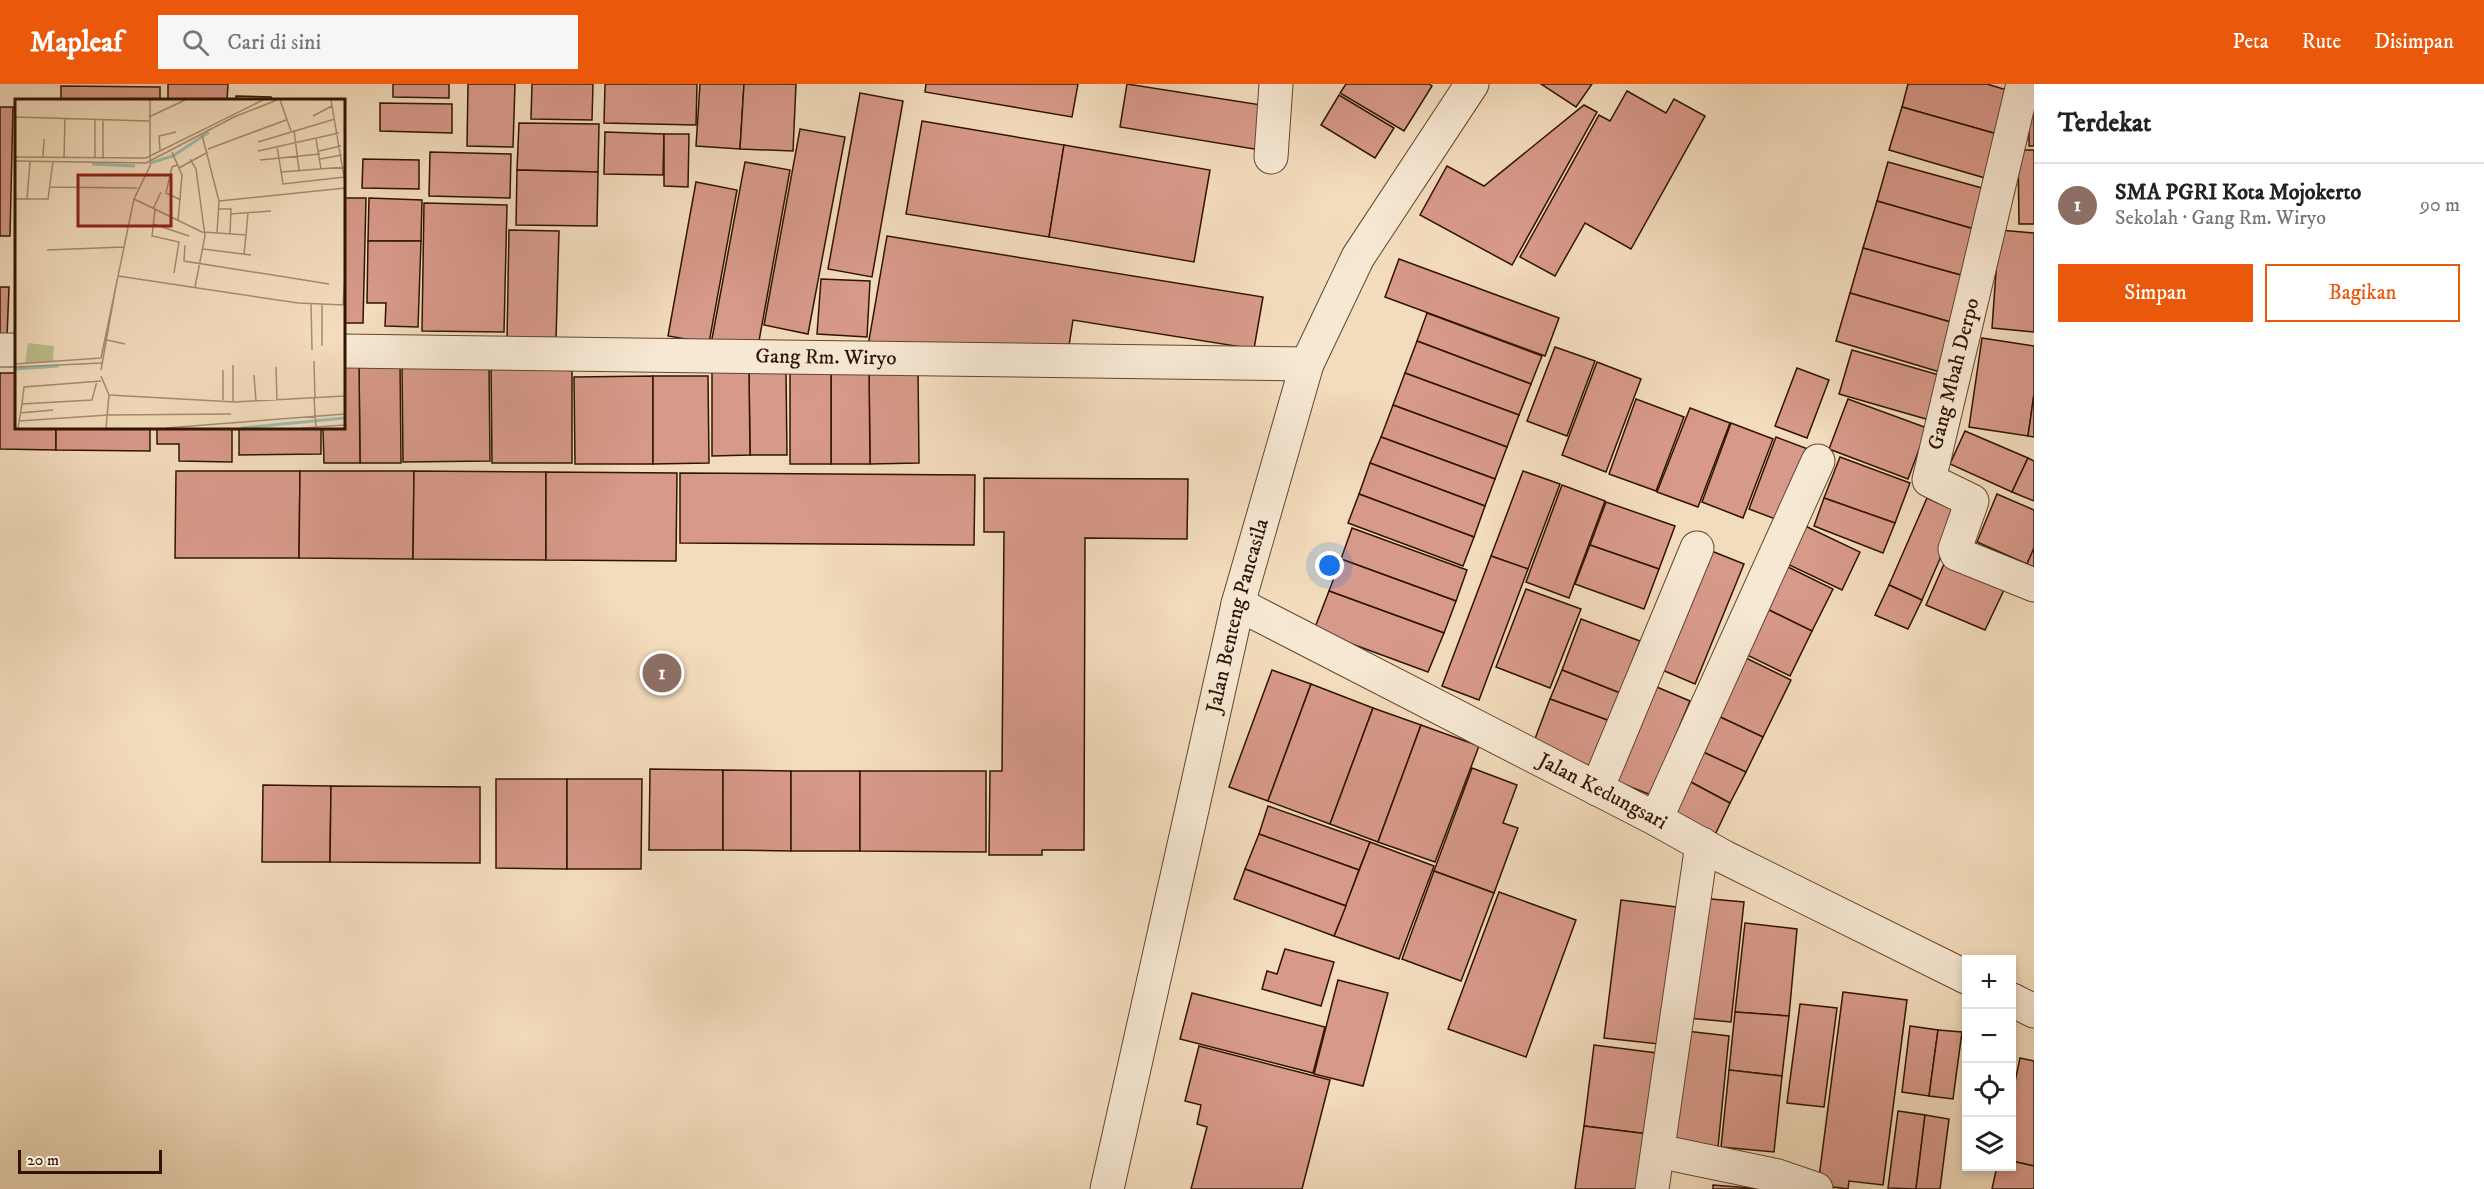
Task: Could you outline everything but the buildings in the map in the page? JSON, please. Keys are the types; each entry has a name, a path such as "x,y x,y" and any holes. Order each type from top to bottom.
{"street":[{"path":"1271,157 1276,84"},
{"name":"Jalan Benteng Pancasila","path":"1107,1189 1238,604 1307,364 1358,257 1472,84"},
{"name":"Gang Mbah Derpo","path":"2023,84 1929,480 1972,501 1955,549 1958,554 2034,585"},
{"name":"Gang Rm. Wiryo","path":"345,351 1307,364"},
{"path":"1656,819 1818,461"},
{"path":"1597,789 1697,548"},
{"name":"Jalan Kedungsari","path":"1238,604 1702,844 1962,975"},
{"path":"1652,1189 1702,844"},
{"path":"2016,1002 2034,1011"},
{"path":"1658,1151 1778,1176 1816,1189"}],"place":[{"name":"SMA PGRI Kota Mojokerto","path":"662,673"}]}
